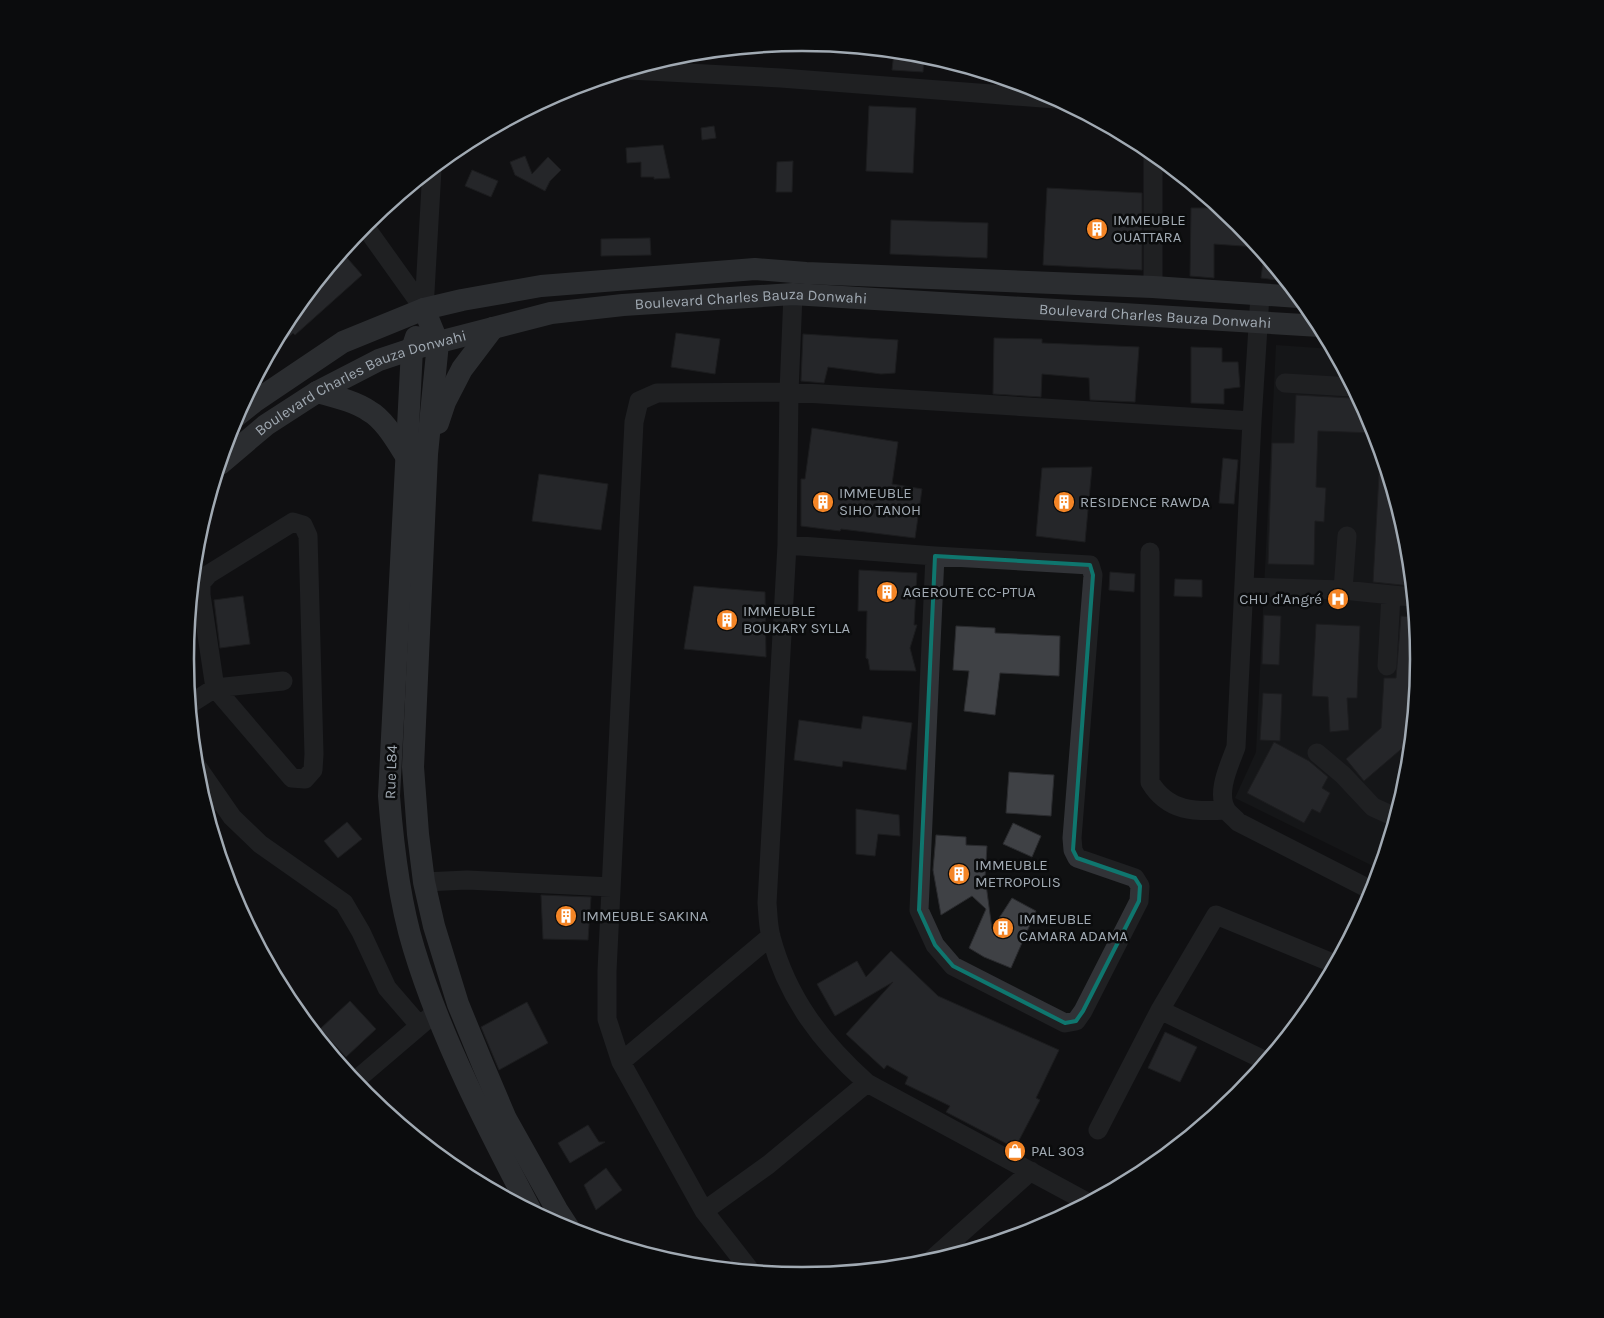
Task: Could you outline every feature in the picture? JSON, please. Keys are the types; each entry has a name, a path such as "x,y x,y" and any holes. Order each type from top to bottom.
{"main road":[{"name":"Boulevard Charles Bauza Donwahi","path":"250,405 343,342 424,309 462,300 541,286 755,269 1153,287 1289,297"},
{"name":"Boulevard Charles Bauza Donwahi","path":"230,455 266,425 317,392 380,360 412,349 551,313 623,305 793,294 1310,325"},
{"path":"424,309 438,342 416,455 414,767 418,834 424,882 434,926 458,1004 483,1065 506,1119 561,1217"},
{"name":"Rue L84","path":"424,309 412,349 416,455 389,796 393,839 400,885 428,1018 525,1200"},
{"path":"416,455 462,369 493,328"},
{"path":"317,392 354,404 371,412 416,455"}],"street":[{"path":"649,71 781,78 1033,97"},
{"path":"1153,163 1153,287"},
{"path":"424,309 432,177"},
{"path":"369,232 424,309"},
{"path":"793,294 786,545 766,903 771,936 794,998 811,1023 844,1062 867,1083 1081,1199"},
{"path":"1260,295 1236,747 1224,780 1223,795 1226,810 1238,822 1365,887"},
{"path":"1286,383 1345,387"},
{"path":"745,1264 704,1211 621,1062 607,1019 607,971 634,422 639,401 657,393 789,392 1252,421"},
{"path":"293,522 303,525 308,536 314,754 313,770 305,779 292,778 215,688 201,595 201,583 209,574 293,522"},
{"path":"1343,590 1347,536"},
{"path":"786,545 935,556 1090,564 1093,575 1072,838 1073,850 1077,858 1135,878 1140,886 1139,900 1083,1011 1076,1021 1065,1023 953,966 935,945 919,910 935,556"},
{"path":"1150,552 1150,782 1155,790 1168,802 1177,806 1201,812 1226,810"},
{"path":"1245,587 1343,590 1406,596"},
{"path":"1387,666 1391,595"},
{"path":"196,700 215,688 283,681"},
{"path":"1317,752 1343,775 1373,807 1389,814"},
{"path":"207,780 232,817 260,844 344,903 361,932 387,988 428,1018 360,1076"},
{"path":"424,882 467,880 611,887"},
{"path":"1098,1130 1160,1010 1216,915 1329,961"},
{"path":"621,1062 771,936"},
{"path":"1160,1010 1260,1058"},
{"path":"704,1211 768,1165 867,1083"},
{"path":"942,1250 1031,1171"}],"highlighted area":[{"path":"935,556 1090,565 1093,575 1073,850 1077,858 1135,878 1140,886 1139,901 1083,1011 1076,1021 1065,1023 953,966 935,945 919,910"}],"shaded area":[{"name":"CHU d'Angré","path":"1276,345 1324,348 1347,390 1377,464 1389,502 1405,580 1410,659 1405,738 1389,816 1373,866 1235,798 1256,752"}],"building":[{"path":"893,58 923,64 923,72 892,70"},
{"path":"869,106 916,108 913,173 866,171"},
{"path":"714,126 716,138 702,140 701,128"},
{"path":"663,145 670,178 654,179 654,177 641,177 641,162 627,163 626,148"},
{"path":"525,156 532,174 548,157 561,170 550,181 545,191 515,175 510,162"},
{"path":"793,161 792,192 776,192 777,162"},
{"path":"472,170 498,181 491,197 465,186"},
{"name":"IMMEUBLE OUATTARA","path":"1047,188 1142,193 1142,270 1043,265"},
{"path":"1191,208 1209,208 1248,246 1214,244 1214,278 1190,276"},
{"path":"891,220 988,223 987,258 890,254"},
{"path":"650,238 651,255 601,256 601,239"},
{"path":"346,257 362,275 295,335 293,333 285,340 320,289"},
{"path":"1263,263 1277,280 1261,278"},
{"path":"676,333 720,339 715,374 671,367"},
{"path":"803,334 898,340 895,373 881,374 828,367 824,383 801,381"},
{"path":"994,338 1042,339 1042,343 1139,347 1135,402 1090,400 1089,378 1042,374 1041,397 993,394"},
{"path":"1191,347 1222,348 1222,362 1238,362 1240,387 1224,389 1224,404 1191,403"},
{"path":"1296,395 1351,398 1365,433 1318,431 1316,487 1326,488 1324,522 1315,521 1314,565 1268,564 1272,443 1294,443"},
{"path":"812,428 898,442 892,484 922,489 915,538 801,526 801,479 805,479"},
{"path":"1223,458 1238,460 1234,504 1219,503"},
{"name":"RESIDENCE RAWDA","path":"1092,467 1085,542 1036,536 1042,468"},
{"path":"1379,471 1398,540 1405,585 1373,582"},
{"path":"539,474 608,484 601,530 532,521"},
{"path":"859,570 917,573 914,625 917,625 910,648 916,671 870,670 868,659 866,658 867,611 858,611"},
{"path":"1110,572 1135,574 1134,592 1109,590"},
{"path":"1175,579 1202,580 1202,597 1174,596"},
{"name":"IMMEUBLE BOUKARY SYLLA","path":"694,586 765,592 766,657 684,649"},
{"path":"243,596 250,644 220,648 214,600"},
{"path":"1264,615 1281,616 1279,665 1262,664"},
{"path":"1401,616 1408,617 1410,659 1403,747 1364,781 1346,759 1381,728 1384,678 1396,678"},
{"path":"1316,624 1360,626 1357,698 1347,698 1349,730 1330,732 1328,697 1312,696"},
{"path":"956,626 995,628 995,633 1060,636 1059,676 1000,673 995,715 964,711 969,671 953,670"},
{"path":"1263,693 1282,694 1280,741 1260,740"},
{"path":"863,716 912,723 906,770 843,761 842,767 794,760 799,720 861,729"},
{"path":"1274,742 1309,761 1328,777 1322,788 1330,793 1320,813 1312,809 1304,823 1247,793"},
{"path":"1009,772 1054,775 1051,816 1006,813"},
{"path":"856,809 899,815 900,836 878,834 875,856 856,854"},
{"path":"347,822 362,839 338,858 324,841"},
{"path":"1013,823 1041,836 1032,857 1003,844"},
{"path":"936,835 966,837 966,845 987,846 985,877 992,929 1012,898 1036,911 1011,968 984,957 969,948 986,909 972,896 941,915 933,870"},
{"name":"IMMEUBLE SAKINA","path":"541,895 591,897 588,940 543,939"},
{"path":"891,951 938,996 1059,1050 1036,1098 1040,1100 1015,1148 946,1112 950,1106 905,1084 908,1077 887,1065 884,1069 846,1034 893,982 835,1016 817,984 857,961 866,977"},
{"path":"350,1001 376,1029 346,1057 320,1029"},
{"path":"527,1002 548,1043 499,1070 481,1027"},
{"path":"1165,1032 1197,1047 1180,1082 1148,1068"},
{"path":"588,1125 599,1142 605,1142 570,1163 558,1143"},
{"path":"606,1168 622,1190 596,1210 584,1185"}],"place":[{"name":"IMMEUBLE OUATTARA","path":"1097,229"},
{"name":"IMMEUBLE SIHO TANOH","path":"823,502"},
{"name":"RESIDENCE RAWDA","path":"1064,502"},
{"name":"AGEROUTE CC-PTUA","path":"887,592"},
{"name":"CHU d'Angré","path":"1338,599"},
{"name":"IMMEUBLE BOUKARY SYLLA","path":"727,620"},
{"name":"IMMEUBLE METROPOLIS","path":"959,874"},
{"name":"IMMEUBLE SAKINA","path":"566,916"},
{"name":"IMMEUBLE CAMARA ADAMA","path":"1003,928"},
{"name":"PAL 303","path":"1015,1151"}]}
